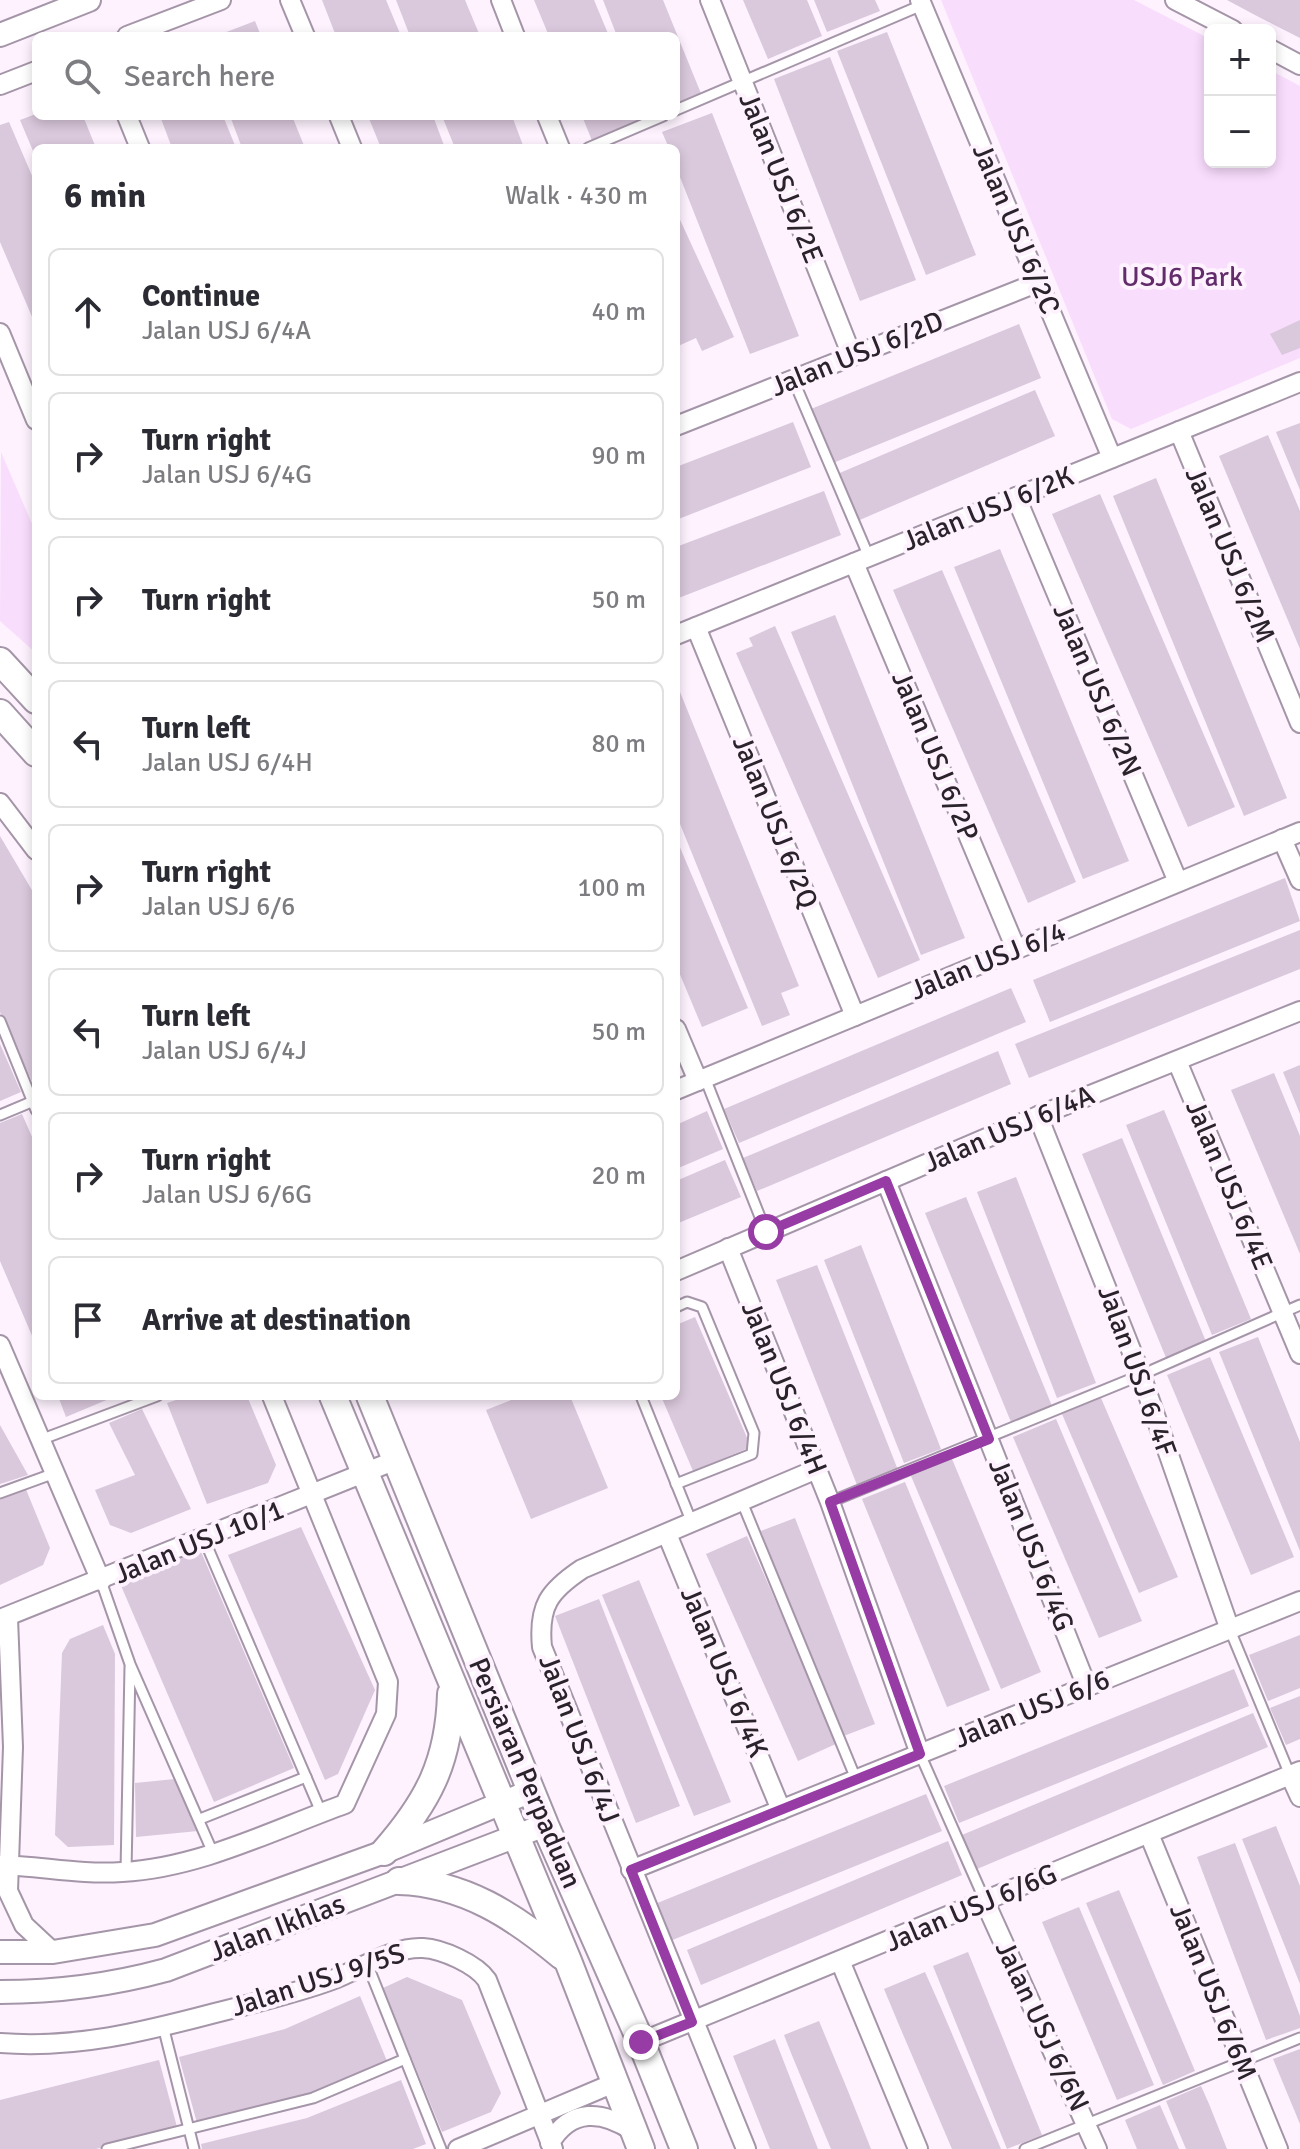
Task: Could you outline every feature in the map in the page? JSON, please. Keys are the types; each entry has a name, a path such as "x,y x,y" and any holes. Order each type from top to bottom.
{"main road":[{"path":"0,661 32,696"},
{"path":"0,713 32,749"},
{"name":"Persiaran Perpaduan","path":"335,1400 568,1961 637,2140"},
{"name":"Persiaran Perpaduan","path":"372,1400 545,1825 641,2042 684,2149"},
{"path":"384,1852 414,1819 431,1790 450,1730 451,1684"},
{"path":"399,1881 426,1882 487,1903 519,1922 568,1961"}],"street":[{"path":"137,32 221,0"},
{"path":"290,0 303,32"},
{"path":"501,0 513,32"},
{"name":"Jalan USJ 6/2E","path":"710,0 852,356"},
{"path":"1175,0 1221,24"},
{"path":"0,35 85,1"},
{"name":"Jalan USJ 6/2C","path":"921,2 1112,458"},
{"path":"1276,52 1300,65"},
{"path":"0,85 32,73"},
{"path":"129,120 138,144"},
{"path":"341,120 350,144"},
{"path":"549,120 558,144"},
{"name":"Jalan USJ 6/2D","path":"680,424 1039,282"},
{"path":"0,333 30,386"},
{"name":"Jalan USJ 6/2K","path":"680,633 1300,382"},
{"name":"Jalan USJ 6/2M","path":"1179,431 1300,723"},
{"name":"Jalan USJ 6/2N","path":"1016,497 1178,882"},
{"name":"Jalan USJ 6/2P","path":"861,560 1016,949"},
{"name":"Jalan USJ 6/2Q","path":"696,627 855,1016"},
{"path":"0,803 32,845"},
{"path":"1291,835 1300,880"},
{"name":"Jalan USJ 6/4","path":"680,1088 1291,835"},
{"name":"Jalan USJ 6/4A","path":"680,1269 1038,1116 1300,1011"},
{"path":"680,1037 701,1079"},
{"name":"Jalan USJ 6/4E","path":"1177,1061 1291,1309 1300,1354"},
{"name":"Jalan USJ 6/4F","path":"1038,1116 1141,1375 1230,1630"},
{"name":"Jalan USJ 6/4G","path":"886,1181 1087,1687"},
{"name":"Jalan USJ 6/4H","path":"728,1248 830,1502 920,1754"},
{"path":"2,1354 101,1581"},
{"path":"5,1865 78,1874 126,1872 213,1853 345,1804 386,1714 388,1682 274,1400"},
{"name":"Jalan USJ 10/1","path":"4,1619 396,1460"},
{"name":"Jalan USJ 6/4J","path":"746,2149 542,1647 541,1612 557,1588 582,1569 817,1469"},
{"name":"Jalan USJ 6/4K","path":"667,1534 781,1810"},
{"name":"Jalan USJ 6/6","path":"631,1870 1300,1601"},
{"path":"4,1619 7,1747 5,1865 8,1891 24,1925 53,1952"},
{"path":"1295,1773 1300,1797"},
{"name":"Jalan USJ 6/6G","path":"641,2042 841,1963 1295,1773"},
{"name":"Jalan Ikhlas","path":"0,1952 53,1952 155,1935 384,1852 531,1791"},
{"name":"Jalan Ikhlas","path":"0,1992 121,1983 166,1970 545,1825"},
{"name":"Jalan USJ 6/6M","path":"1149,1834 1278,2149"},
{"name":"Jalan USJ 6/6N","path":"985,1902 1097,2149"},
{"name":"Jalan USJ 9/5S","path":"0,2043 33,2046 100,2041 331,1980 426,1948 482,1973 552,2146"},
{"path":"841,1963 918,2149"},
{"path":"0,2005 26,1992"},
{"path":"458,2149 614,2083"},
{"path":"552,2146 565,2126 596,2114 607,2115 637,2140"}],"lane":[{"path":"680,108 921,2"},
{"path":"597,144 654,120"},
{"path":"793,379 861,560"},
{"path":"0,1021 32,1097"},
{"path":"701,1079 766,1232"},
{"path":"0,1115 32,1105"},
{"path":"676,1484 752,1454 755,1445 754,1433 702,1307 687,1302 680,1305"},
{"path":"830,1502 989,1439 1291,1309"},
{"path":"40,1440 146,1400"},
{"path":"643,1400 692,1523"},
{"path":"0,1493 55,1473"},
{"path":"742,1502 856,1779"},
{"path":"204,1539 321,1812"},
{"path":"101,1581 130,1664 213,1853"},
{"path":"1230,1630 1295,1773"},
{"path":"126,1872 130,1664"},
{"path":"920,1754 985,1902"},
{"path":"200,1819 306,1777"},
{"path":"368,1966 441,2149"},
{"path":"163,2026 194,2149"},
{"path":"1025,2149 1300,2038"},
{"path":"107,2149 313,2098 405,2059"}],"green space":[{"name":"USJ6 Park","path":"941,0 1134,0 1204,36 1204,168 1276,168 1276,73 1300,86 1300,358 1131,429 1112,419"},
{"path":"1,452 32,524 32,649 0,621"}],"building":[{"path":"322,0 386,0 399,32 334,32"},
{"path":"396,0 465,0 478,32 408,32"},
{"path":"534,0 594,0 607,32 547,32"},
{"path":"603,0 663,0 676,32 615,32"},
{"path":"743,0 807,0 822,36 768,59"},
{"path":"814,0 875,0 880,11 827,32"},
{"path":"1227,0 1300,0 1300,38 1276,24"},
{"path":"255,21 259,32 226,32"},
{"path":"887,32 976,255 926,275 837,51"},
{"path":"680,42 702,96 680,104"},
{"path":"830,57 916,280 860,301 774,79"},
{"path":"712,113 799,336 750,354 680,177 680,144 667,144 662,132"},
{"path":"32,116 32,120 85,120 94,144 32,144 32,148 20,120"},
{"path":"162,120 225,120 234,144 170,144"},
{"path":"232,120 294,120 303,144 240,144"},
{"path":"370,120 434,120 444,144 379,144"},
{"path":"444,120 514,120 522,144 453,144"},
{"path":"584,120 644,120 645,122 593,143"},
{"path":"9,122 32,176 32,317 0,242 0,125"},
{"path":"680,220 734,337 702,351 696,338 680,345"},
{"path":"1300,320 1300,348 1282,355 1270,334"},
{"path":"1019,324 1041,378 833,463 811,409"},
{"path":"1035,390 1055,436 855,522 835,475"},
{"path":"793,422 811,467 680,518 680,465"},
{"path":"1300,423 1300,490 1276,432"},
{"path":"1268,435 1300,511 1300,649 1219,456"},
{"path":"1156,478 1287,798 1244,816 1113,496"},
{"path":"824,491 841,535 680,597 680,545"},
{"path":"1100,494 1235,807 1188,827 1052,514"},
{"path":"1000,549 1129,861 1083,879 954,567"},
{"path":"942,570 1076,882 1028,903 893,590"},
{"path":"835,615 965,938 921,955 791,632"},
{"path":"775,626 920,960 878,978 736,653 753,646 749,638"},
{"path":"680,692 799,986 781,993 790,1015 762,1026 680,824"},
{"path":"0,836 32,890 32,1081 0,1012"},
{"path":"680,847 748,1008 702,1027 680,975"},
{"path":"1285,878 1300,921 1050,1022 1033,980"},
{"path":"1300,930 1300,969 1029,1078 1015,1044"},
{"path":"1011,988 1026,1022 739,1143 724,1109"},
{"path":"0,1044 21,1092 0,1101"},
{"path":"998,1051 1011,1084 757,1191 743,1158"},
{"path":"1300,1065 1300,1114 1283,1072"},
{"path":"1274,1073 1300,1136 1300,1254 1231,1090"},
{"path":"1164,1110 1251,1319 1212,1335 1126,1125"},
{"path":"707,1111 723,1149 680,1167 680,1123"},
{"path":"22,1114 32,1137 32,1336 0,1261 0,1123"},
{"path":"1122,1138 1207,1344 1167,1360 1082,1154"},
{"path":"725,1160 741,1197 680,1222 680,1179"},
{"path":"1016,1177 1096,1383 1057,1398 977,1192"},
{"path":"966,1197 1052,1406 1011,1422 925,1213"},
{"path":"861,1245 941,1449 904,1463 824,1260"},
{"path":"817,1265 898,1470 857,1485 776,1280"},
{"path":"695,1317 751,1447 693,1471 663,1400 680,1400 680,1323"},
{"path":"1258,1337 1300,1442 1300,1551 1219,1352"},
{"path":"1210,1357 1294,1557 1251,1575 1167,1375"},
{"path":"1101,1398 1178,1577 1139,1593 1062,1414"},
{"path":"60,1400 106,1400 66,1417"},
{"path":"176,1400 249,1400 276,1465 268,1483 207,1504 167,1403"},
{"path":"511,1400 572,1400 608,1488 531,1519 486,1410"},
{"path":"142,1409 191,1509 131,1533 110,1525 95,1490 135,1475 109,1423"},
{"path":"1056,1419 1142,1621 1099,1638 1013,1437"},
{"path":"0,1425 28,1475 0,1484"},
{"path":"952,1459 1041,1672 1001,1689 911,1476"},
{"path":"905,1482 990,1690 947,1707 862,1499"},
{"path":"25,1487 50,1548 43,1565 0,1585 0,1497"},
{"path":"795,1518 875,1724 841,1737 761,1531"},
{"path":"301,1527 375,1690 338,1774 325,1780 228,1555"},
{"path":"747,1536 838,1743 798,1761 706,1554"},
{"path":"199,1547 294,1768 214,1802 119,1581"},
{"path":"639,1580 731,1802 694,1816 602,1595"},
{"path":"599,1599 680,1806 636,1823 555,1616"},
{"path":"103,1625 115,1654 114,1845 68,1847 55,1835 62,1653 70,1639"},
{"path":"1300,1635 1300,1688 1268,1701 1249,1655"},
{"path":"1234,1669 1249,1706 959,1823 944,1786"},
{"path":"1300,1696 1300,1739 1286,1745 1270,1708"},
{"path":"1253,1713 1268,1747 977,1869 962,1835"},
{"path":"175,1779 198,1831 136,1837 135,1783"},
{"path":"926,1794 942,1831 670,1941 655,1904"},
{"path":"1276,1826 1300,1886 1300,1984 1242,1839"},
{"path":"948,1841 962,1875 701,1985 687,1950"},
{"path":"1235,1843 1300,2016 1300,2028 1266,2040 1197,1857"},
{"path":"1119,1890 1195,2071 1163,2085 1086,1903"},
{"path":"1079,1907 1154,2085 1117,2100 1042,1922"},
{"path":"968,1952 1042,2135 1007,2149 933,1966"},
{"path":"925,1972 1001,2149 952,2149 884,1989"},
{"path":"407,1977 462,2000 501,2093 491,2112 442,2132 383,1988"},
{"path":"360,1996 387,2061 304,2096 197,2123 179,2057 285,2029"},
{"path":"819,2021 871,2149 831,2149 791,2053 784,2035"},
{"path":"775,2039 818,2149 770,2149 733,2056"},
{"path":"1300,2049 1300,2124 1273,2059"},
{"path":"159,2060 177,2127 96,2149 0,2149 0,2100"},
{"path":"401,2080 426,2144 413,2149 202,2149 201,2144 307,2118"},
{"path":"1201,2086 1227,2149 1186,2149 1166,2101"},
{"path":"1160,2105 1179,2149 1137,2149 1125,2120"}],"route":[{"path":"641,2042 692,2022 631,1870 920,1754 830,1502 989,1439 886,1181 766,1232"}]}
